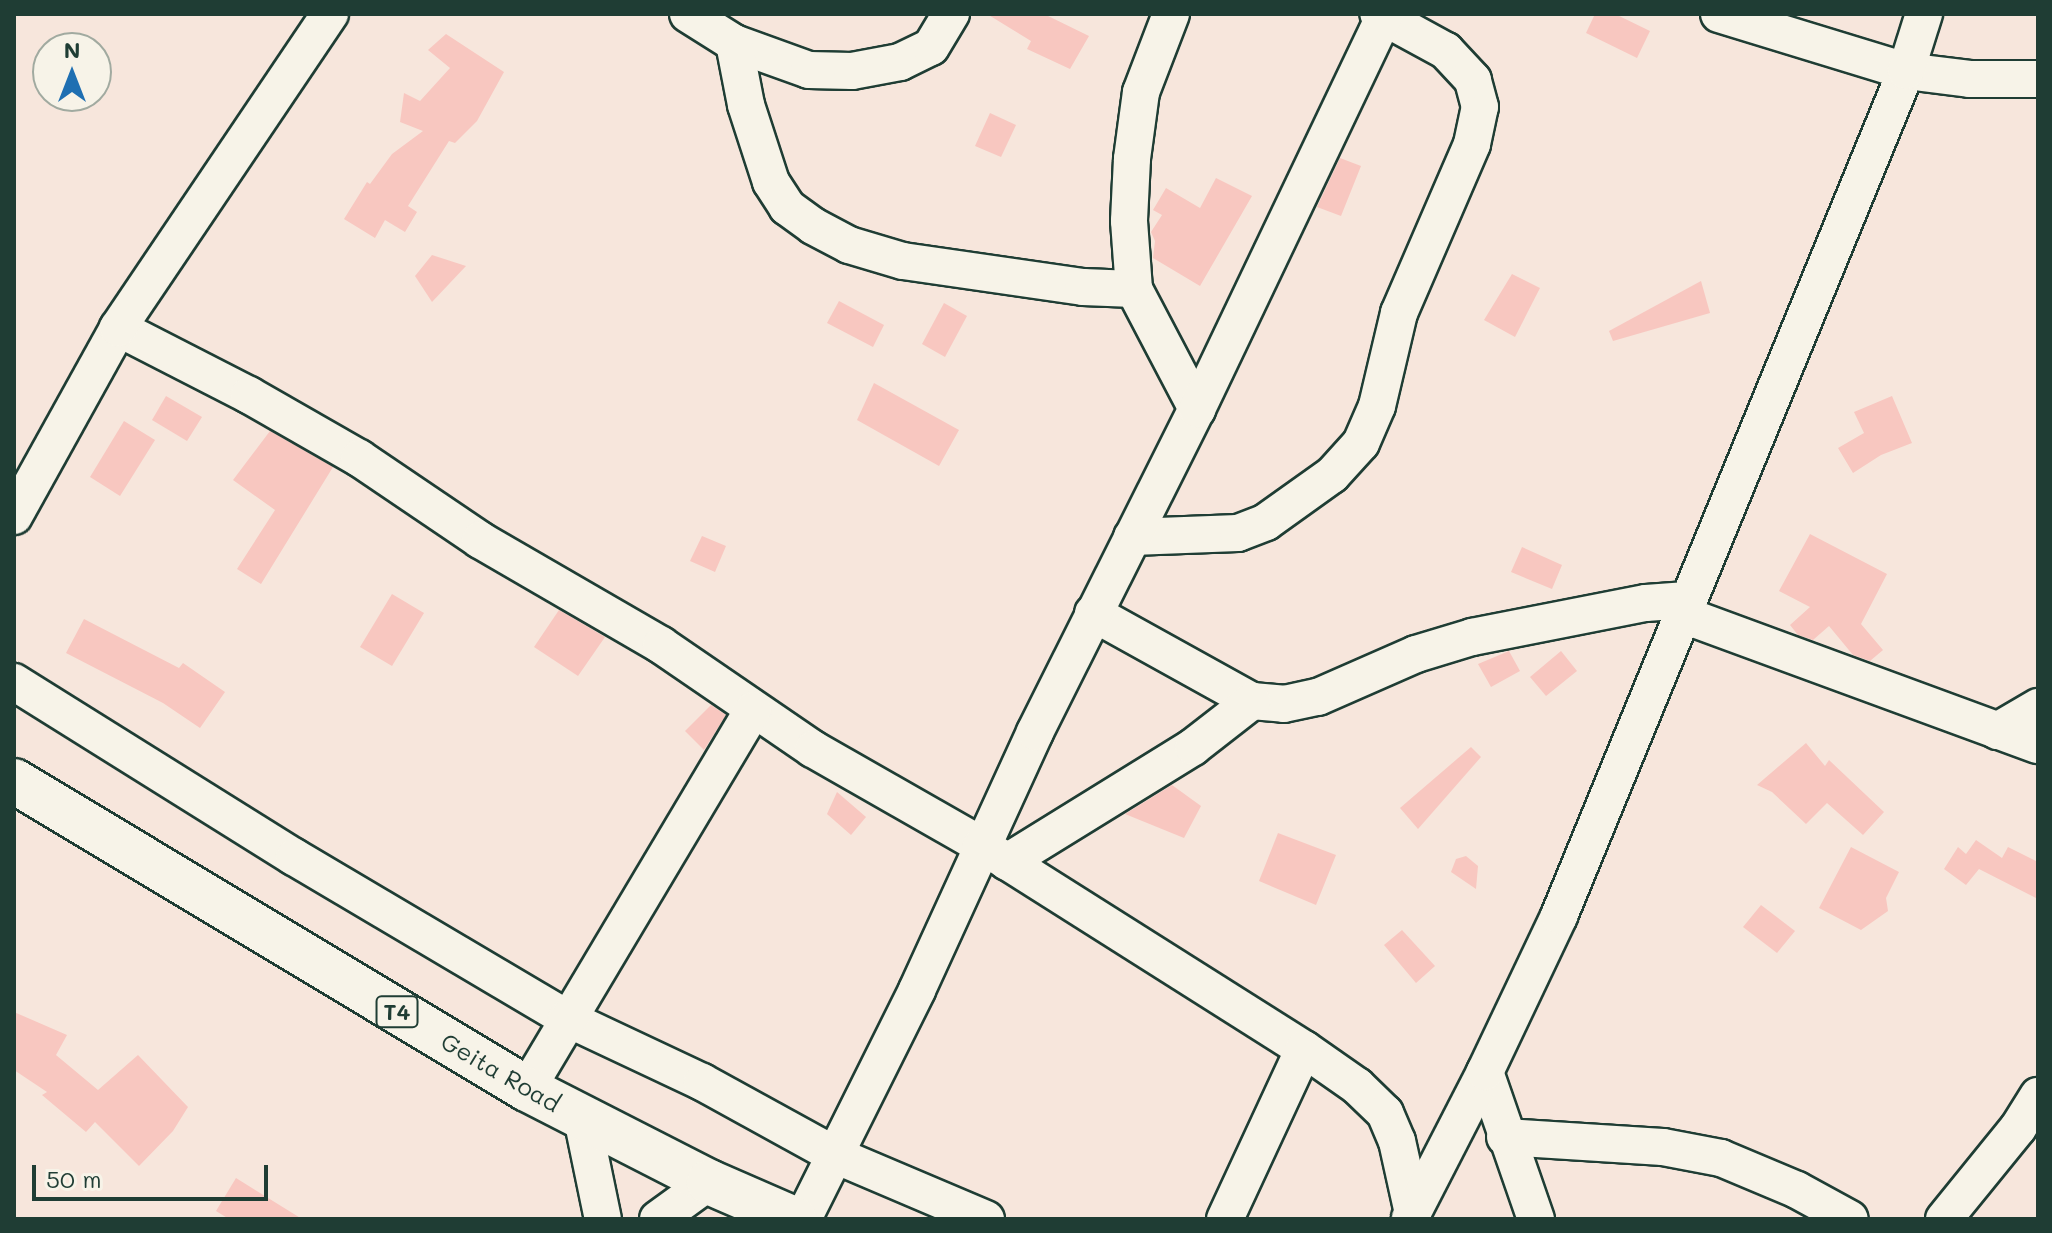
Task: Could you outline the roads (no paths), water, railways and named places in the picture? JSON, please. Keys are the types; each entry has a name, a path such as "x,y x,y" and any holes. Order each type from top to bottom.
{"highway":[{"name":"Geita Road","path":"14,781 527,1089 709,1182 794,1219"}],"street":[{"path":"14,516 118,328 330,14"},
{"path":"688,14 734,43 809,70 852,71 900,62 931,47 951,14"},
{"path":"1171,14 1141,92 1132,159 1129,221 1134,289 1197,409"},
{"path":"1719,14 1906,71 1970,79 2038,79"},
{"path":"1411,1216 1485,1072 1559,916 1906,71 1924,14"},
{"path":"803,1219 917,990 994,854 1093,613 1197,409 1382,15 1446,51 1473,80 1480,107 1472,144 1399,313 1377,406 1361,443 1332,475 1266,522 1238,533 1132,537"},
{"path":"734,43 746,105 771,182 787,207 813,226 849,245 903,261 1045,282 1134,289"},
{"path":"118,328 249,395 359,458 480,540 661,645 813,749 994,854 1304,1049 1357,1086 1385,1113 1397,1141 1411,1216"},
{"path":"1093,613 1252,701 1284,704 1318,697 1416,654 1472,637 1617,608 1684,607 1997,731 2037,734"},
{"path":"14,682 294,857 566,1018 702,1082 835,1155 986,1219"},
{"path":"994,854 1193,747 1252,701"},
{"path":"1997,731 2038,707"},
{"path":"527,1089 566,1018 753,710"},
{"path":"1225,1219 1304,1049"},
{"path":"1485,1072 1505,1137 1536,1219"},
{"path":"1944,1219 2018,1128 2038,1096"},
{"path":"582,1118 603,1219"},
{"path":"1505,1137 1649,1146 1721,1158 1797,1190 1850,1219"},
{"path":"658,1219 709,1182"}]}
